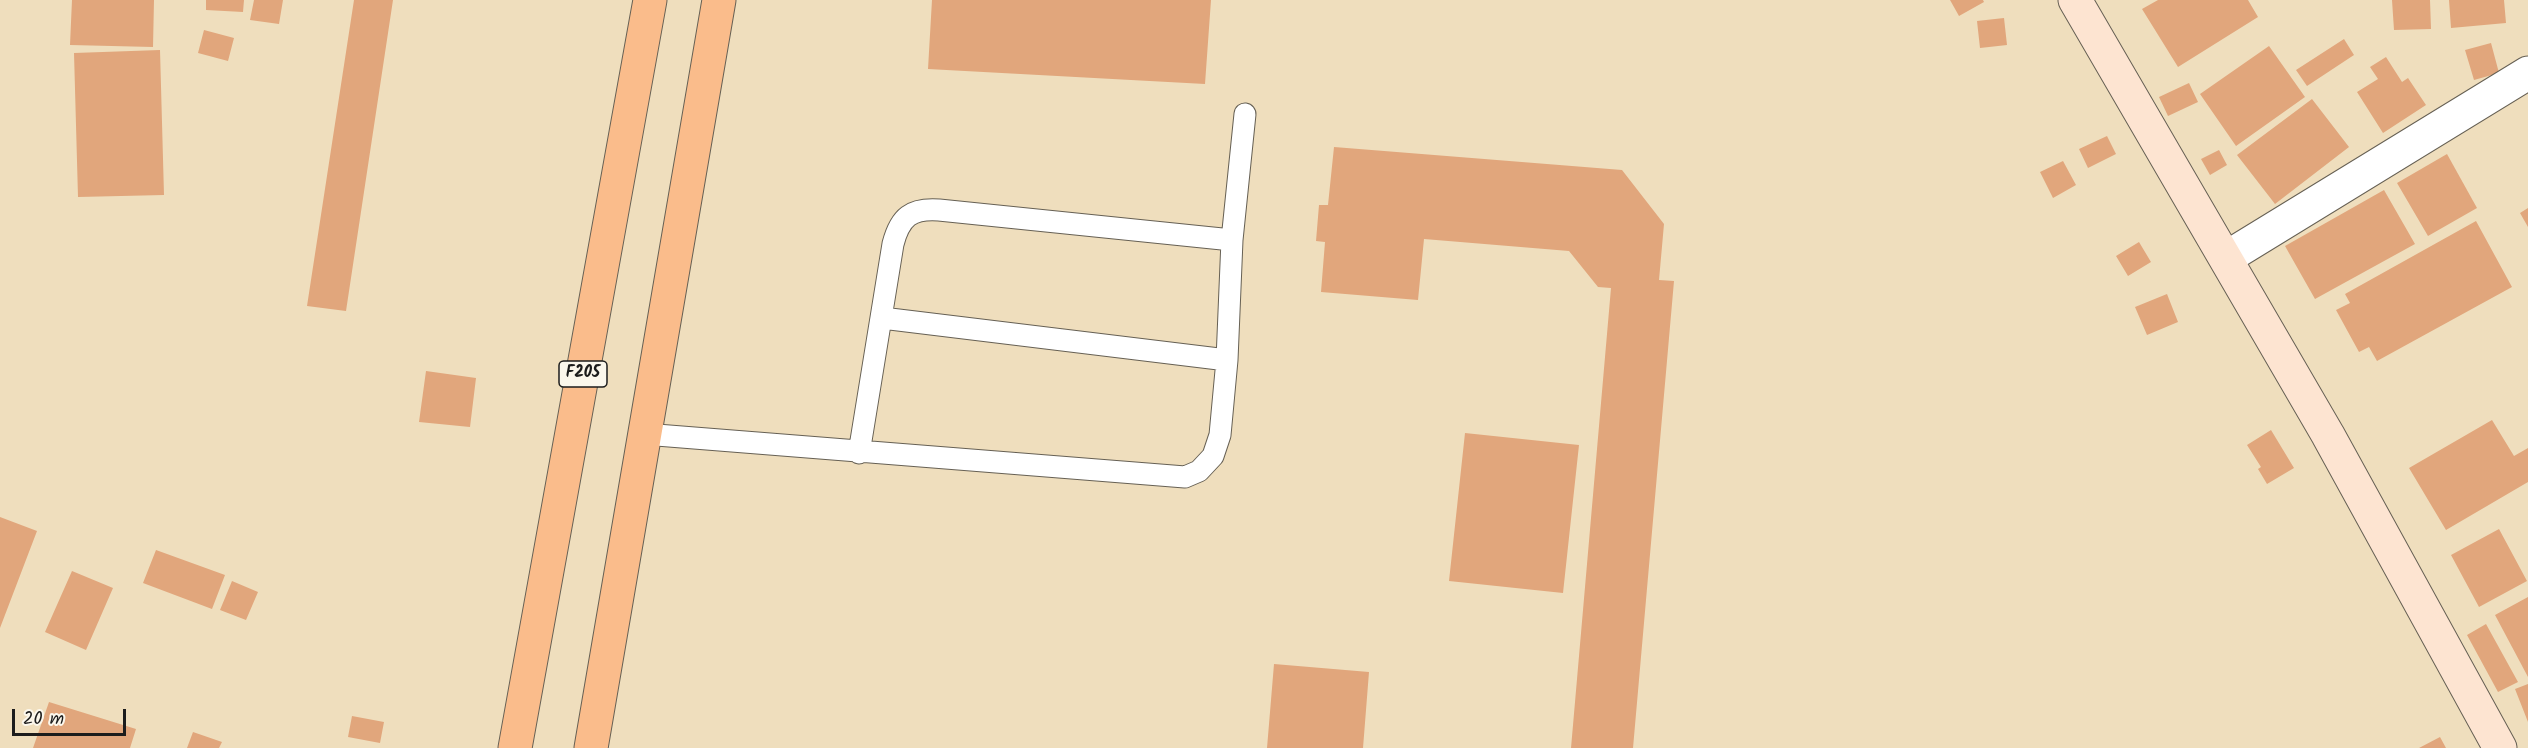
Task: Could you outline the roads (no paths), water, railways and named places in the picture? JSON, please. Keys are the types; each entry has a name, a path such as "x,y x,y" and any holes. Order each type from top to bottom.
{"main road":[{"name":"F205","path":"515,748 650,0"},
{"path":"591,748 719,0"},
{"path":"2075,0 2333,445 2500,748"}],"street":[{"path":"2226,258 2528,74"}],"lane":[{"path":"644,434 859,453 1185,477 1199,471 1213,456 1220,435 1227,360 1232,240 1245,114"},
{"path":"859,453 897,230 904,218 921,209 1232,240"},
{"path":"882,318 1227,360"}]}
